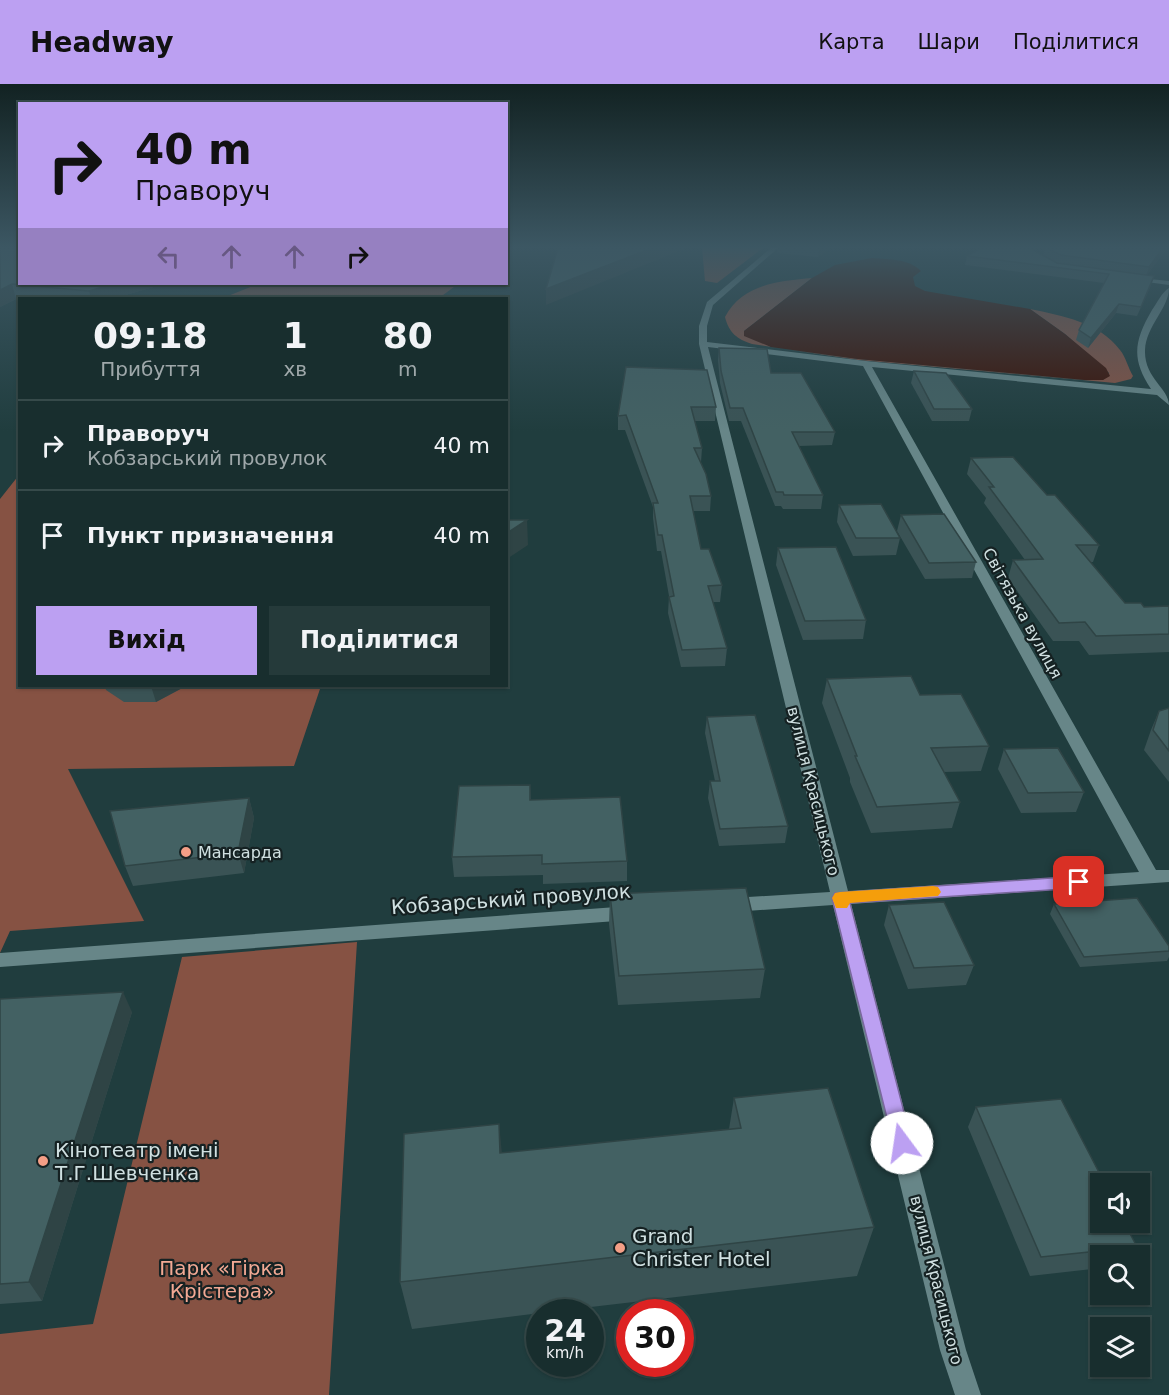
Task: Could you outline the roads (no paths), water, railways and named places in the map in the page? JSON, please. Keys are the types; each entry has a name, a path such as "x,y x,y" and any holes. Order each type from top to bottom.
{"street":[{"name":"вулиця Красицького","path":"708,309 703,326 703,344 953,1350 969,1395"},
{"path":"1156,309 1149,320 1140,345 1143,372 1169,402"},
{"path":"703,344 866,364 1158,392"},
{"name":"Світязька вулиця","path":"866,364 1160,877"},
{"path":"709,907 1160,877"},
{"name":"Кобзарський провулок","path":"0,960 649,911"}],"place":[{"name":"Мансарда","path":"186,852"},
{"name":"Кінотеатр імені Т.Г.Шевченка","path":"43,1161"},
{"name":"Grand Christer Hotel","path":"620,1248"}],"park label":[{"name":"Парк «Гірка Крістера»","path":"222,1280"}]}
